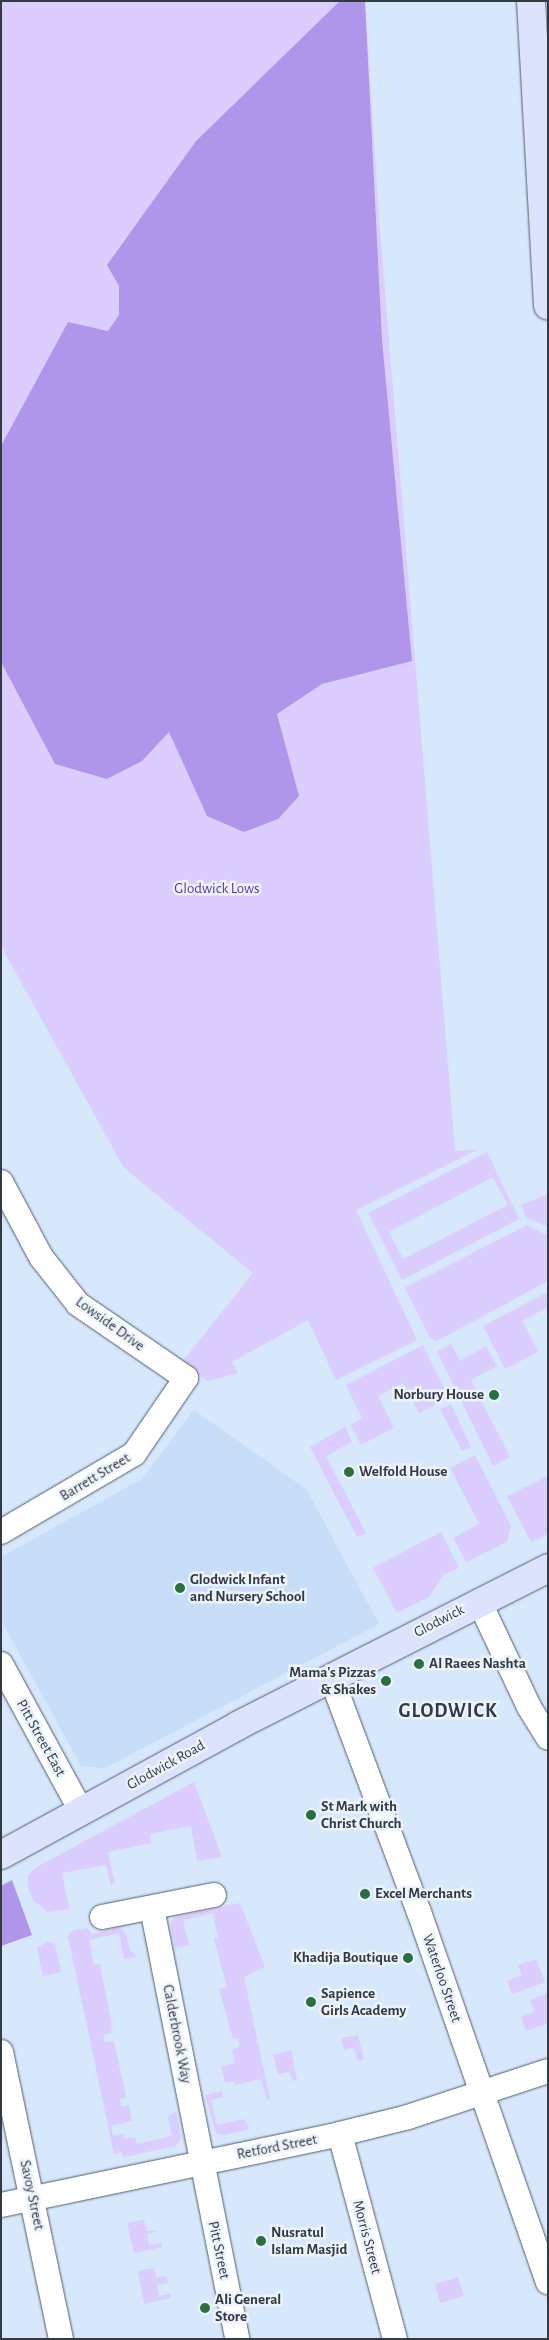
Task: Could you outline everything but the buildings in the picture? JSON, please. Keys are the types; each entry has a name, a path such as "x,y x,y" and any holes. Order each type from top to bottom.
{"main road":[{"path":"531,1 548,306"},
{"name":"Glodwick","path":"331,1677 548,1568"},
{"name":"Glodwick Road","path":"1,1855 331,1677"}],"street":[{"name":"Lowside Drive","path":"1,1182 41,1257 78,1304 186,1378"},
{"name":"Barrett Street","path":"1,1532 134,1454 186,1378"},
{"path":"479,1601 529,1707 548,1737"},
{"name":"Pitt Street East","path":"1,1664 81,1811"},
{"name":"Waterloo Street","path":"331,1677 419,1912 548,2282"},
{"path":"102,1917 214,1895"},
{"name":"Calderbrook Way","path":"152,1908 202,2161"},
{"name":"Savoy Street","path":"1,2052 61,2339"},
{"name":"Retford Street","path":"1,2205 202,2161 340,2134 482,2094 548,2071"},
{"name":"Morris Street","path":"340,2134 395,2339"},
{"name":"Pitt Street","path":"202,2161 238,2339"}],"shaded area":[{"path":"340,1 365,1 382,340 412,661 322,684 277,714 299,796 278,819 244,832 207,816 169,732 142,761 107,779 55,764 1,662 1,446 68,322 108,331 119,315 119,286 107,265 196,141"},
{"name":"Glodwick Infant and Nursery School","path":"194,1410 306,1489 379,1624 105,1768 81,1766 1,1620 1,1557 142,1479"},
{"path":"12,1880 32,1935 1,1946 1,1886"}],"green space":[{"name":"Glodwick Lows","path":"1,1 365,1 379,217 455,1151 477,1150 356,1210 417,1340 336,1380 308,1320 232,1362 238,1373 207,1381 182,1362 253,1273 124,1168 1,946"},
{"path":"487,1152 519,1219 402,1280 368,1213","holes":["493,1177 508,1205 403,1259 389,1232"]},
{"path":"548,1194 548,1227 526,1217 521,1205"},
{"path":"527,1225 548,1236 548,1281 437,1341 430,1338 405,1288"},
{"path":"548,1292 548,1307 522,1321 538,1352 505,1369 483,1326"},
{"path":"451,1344 460,1361 486,1346 497,1366 471,1380 510,1457 493,1466 437,1351"},
{"path":"423,1345 449,1398 419,1413 403,1383 378,1396 394,1428 361,1445 351,1425 362,1418 346,1385"},
{"path":"451,1404 471,1447 462,1451 440,1409"},
{"path":"345,1427 352,1442 326,1456 366,1533 357,1537 310,1447"},
{"path":"475,1455 511,1526 507,1542 466,1562 453,1538 479,1524 450,1468"},
{"path":"548,1476 548,1534 531,1542 507,1496"},
{"path":"441,1532 459,1568 443,1575 429,1597 397,1613 373,1568"},
{"path":"194,1782 222,1857 197,1861 191,1826 150,1834 151,1843 108,1852 115,1884 111,1885 106,1865 62,1873 69,1909 48,1912 33,1900 28,1888 28,1875 35,1868"},
{"path":"240,1903 265,1967 244,1977 270,2099 267,2100 261,2079 235,2085 234,2081 225,2083 221,2066 235,2063 232,2050 240,2046 238,2038 233,2039 219,1989 227,1987 214,1939 218,1938 213,1913 183,1920 189,1945 175,1948 170,1924 175,1917"},
{"path":"119,1927 126,1934 130,1950 137,1957 124,1959 119,1933 89,1940 94,1965 100,1964 111,2020 112,2033 103,2035 105,2042 114,2041 126,2097 120,2099 121,2107 129,2105 132,2121 111,2126 113,2136 123,2134 124,2139 135,2137 137,2144 172,2136 168,2117 176,2111 181,2137 176,2146 123,2157 122,2152 114,2154 68,1937 71,1931 87,1928 92,1934"},
{"path":"48,1941 55,1944 61,1972 43,1976 37,1948"},
{"path":"536,1959 545,1982 512,1994 507,1981 522,1975 518,1965"},
{"path":"548,1993 548,2023 526,2031 521,2017 534,2012 530,2000"},
{"path":"358,2035 364,2060 358,2061 354,2048 344,2050 341,2038"},
{"path":"291,2050 297,2080 292,2081 290,2072 278,2074 273,2055"},
{"path":"222,2091 223,2097 211,2100 217,2125 244,2119 250,2129 223,2135 216,2133 205,2095"},
{"path":"144,2220 147,2231 158,2231 147,2234 149,2245 161,2243 162,2247 134,2253 127,2223"},
{"path":"154,2268 156,2278 166,2276 168,2283 157,2285 159,2296 170,2294 171,2298 144,2304 138,2271"},
{"path":"458,2277 464,2296 440,2303 435,2284"}],"place":[{"name":"Norbury House","path":"494,1395"},
{"name":"Welfold House","path":"349,1472"},
{"name":"Glodwick Infant and Nursery School","path":"180,1588"},
{"name":"Al Raees Nashta","path":"419,1664"},
{"name":"Mama's Pizzas & Shakes","path":"386,1681"},
{"name":"St Mark with Christ Church","path":"311,1815"},
{"name":"Excel Merchants","path":"365,1894"},
{"name":"Khadija Boutique","path":"408,1958"},
{"name":"Sapience Girls Academy","path":"311,2002"},
{"name":"Nusratul Islam Masjid","path":"261,2241"},
{"name":"Ali General Store","path":"205,2308"}],"district":[{"name":"GLODWICK","path":"448,1711"}]}
